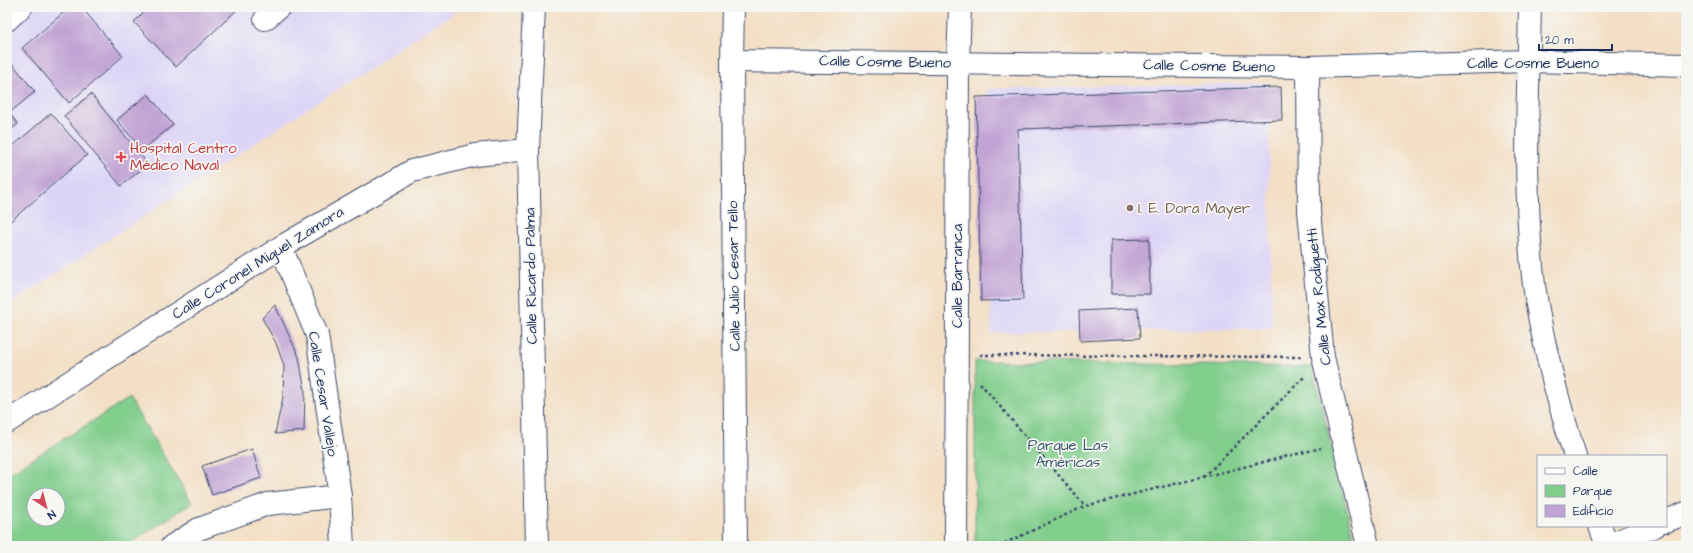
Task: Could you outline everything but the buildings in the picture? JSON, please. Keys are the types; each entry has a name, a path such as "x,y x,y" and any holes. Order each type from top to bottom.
{"street":[{"path":"7,20 21,7"},
{"name":"Calle Ricardo Palma","path":"534,7 528,150 537,546"},
{"name":"Calle Julio Cesar Tello","path":"733,7 732,61 736,546"},
{"name":"Calle Barranca","path":"956,546 958,63 960,7"},
{"path":"1530,7 1526,174 1534,286 1554,386 1575,455"},
{"name":"Calle Cosme Bueno","path":"732,61 1308,67 1529,62 1686,65"},
{"name":"Calle Max Rodiguetti","path":"1308,67 1310,211 1323,358 1368,546"},
{"name":"Calle Coronel Miguel Zamora","path":"7,422 281,247 412,171 474,155 528,150"},
{"name":"Calle Cesar Vallejo","path":"281,247 316,335 340,496 344,546"},
{"path":"172,546 199,529 268,504 340,496"},
{"path":"1667,521 1686,513"},
{"path":"1605,541 1652,527"}],"path":[{"path":"957,355 1323,358"},
{"path":"957,355 1085,506"},
{"path":"1204,477 1323,358"},
{"path":"999,546 1085,506 1344,442"}],"shaded area":[{"name":"Hospital Centro Médico Naval","path":"7,7 463,7 7,306"},
{"name":"I. E. Dora Mayer","path":"1268,83 1272,328 991,333 987,89"}],"green space":[{"name":"Parque Las Américas","path":"975,361 1312,367 1356,546 975,546"},
{"path":"129,398 192,503 126,546 7,546 7,475"}],"place":[{"name":"Hospital Centro Médico Naval","path":"121,157"},
{"name":"I. E. Dora Mayer","path":"1130,208"}]}
